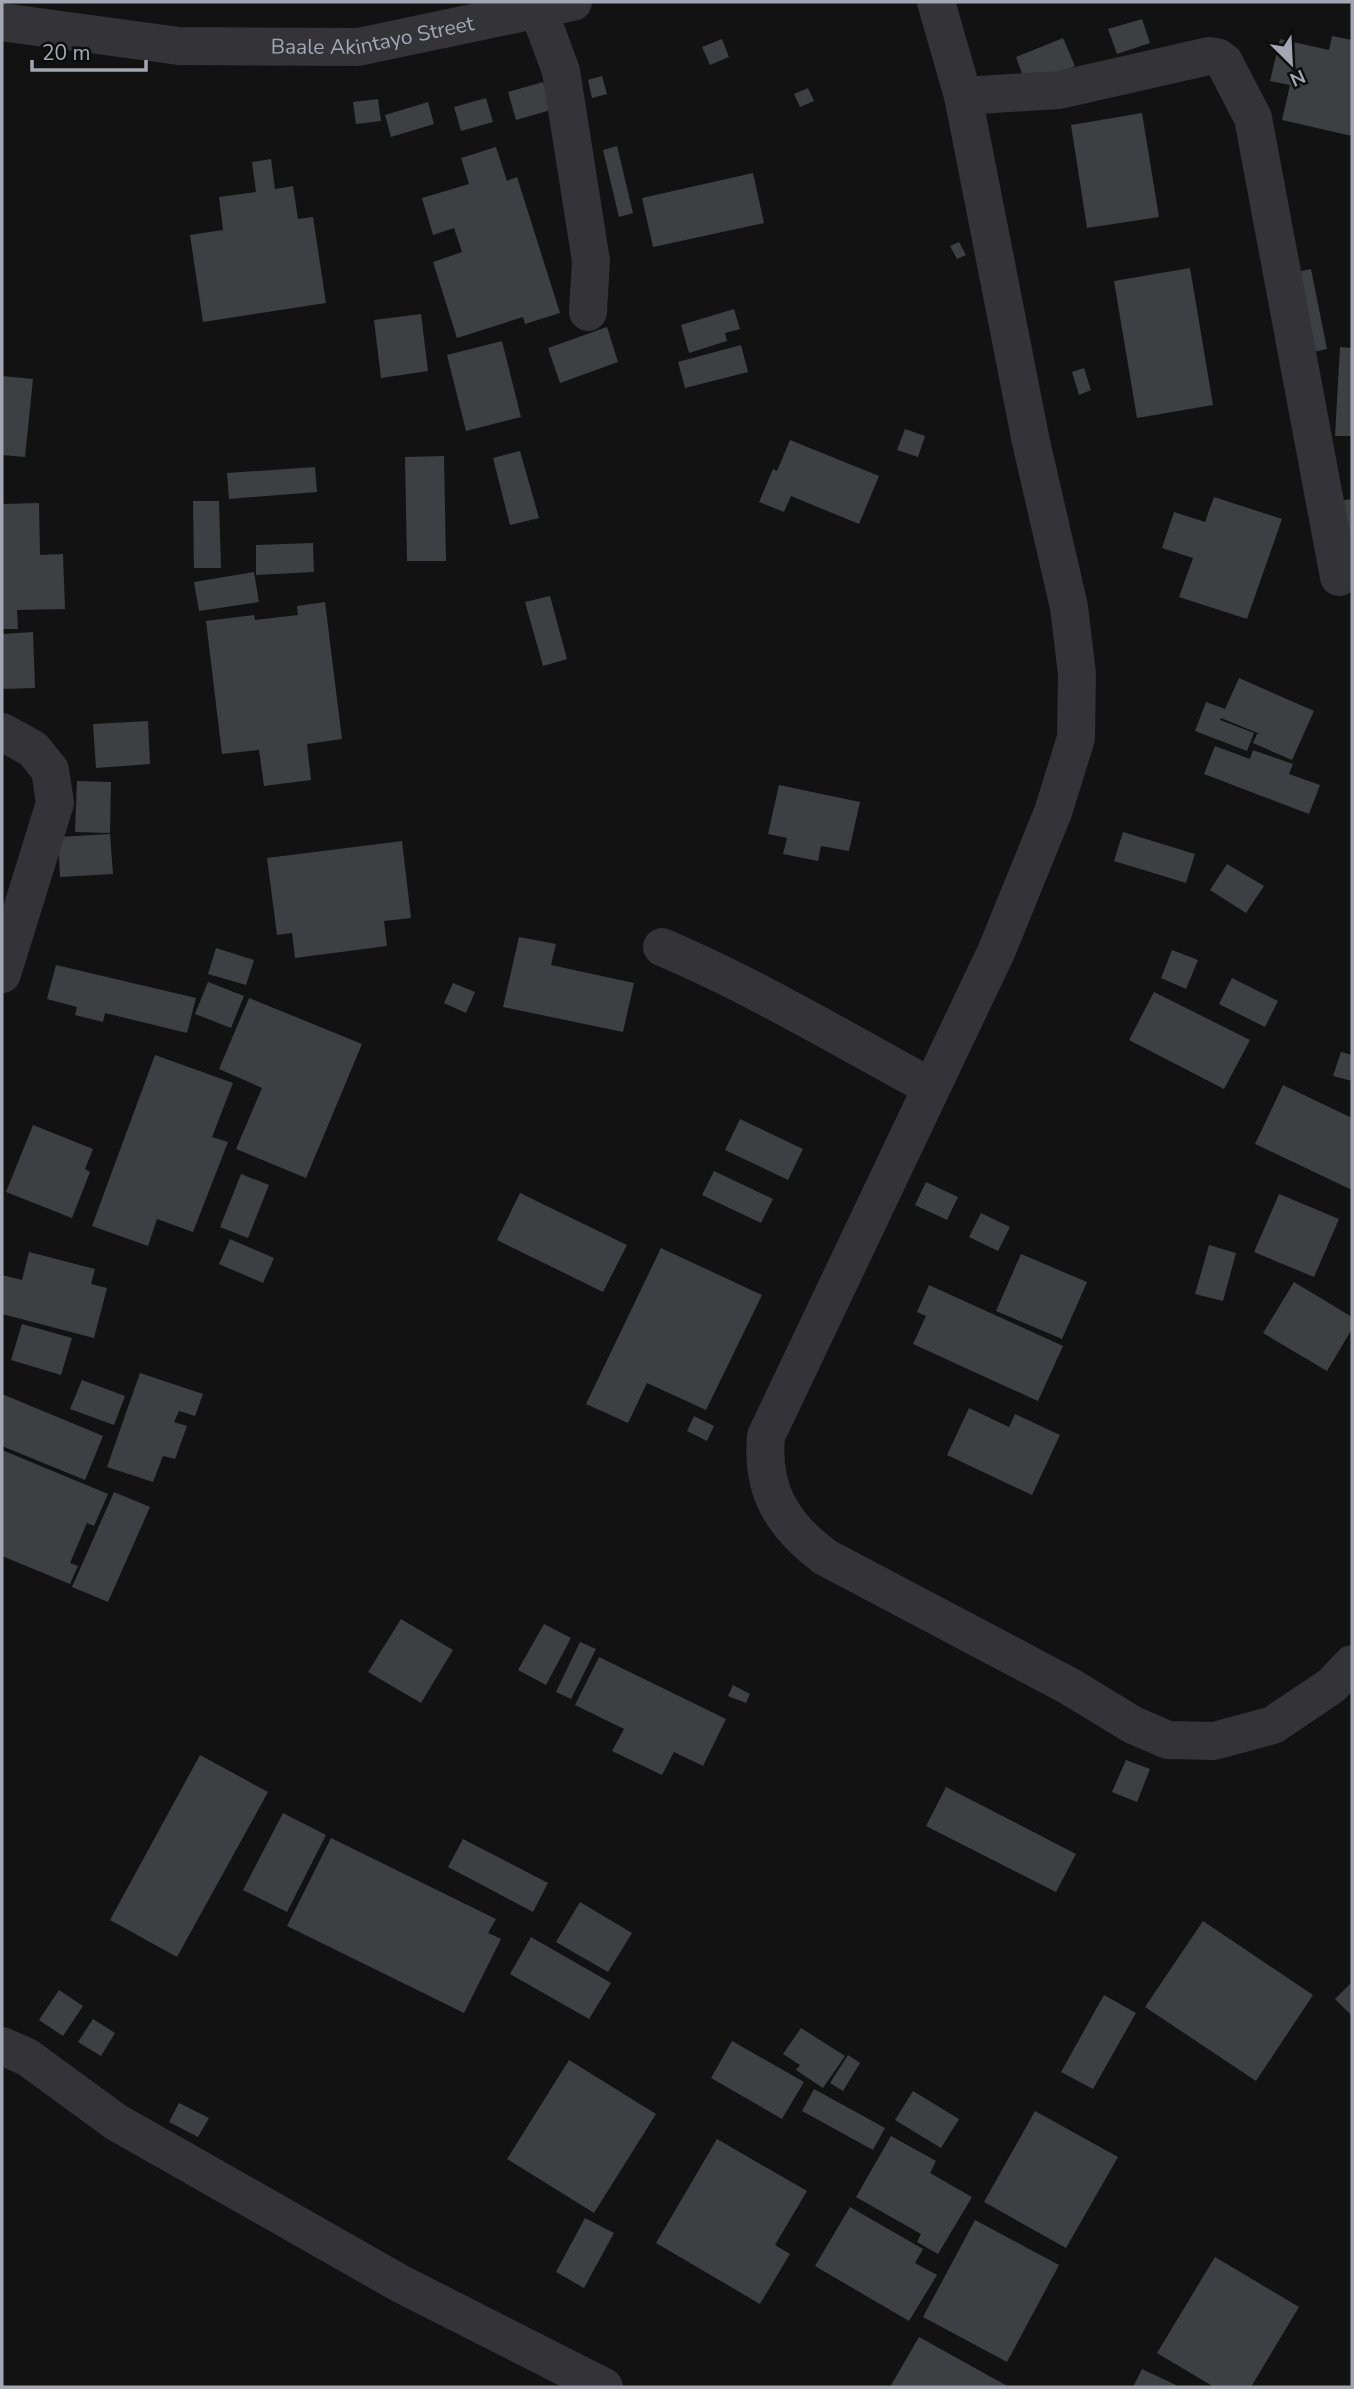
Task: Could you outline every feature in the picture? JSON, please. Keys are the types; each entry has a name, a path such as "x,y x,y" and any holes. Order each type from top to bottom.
{"street":[{"path":"936,2 962,96 1031,442 1069,607 1077,674 1076,738 1053,811 1002,937 766,1436 764,1460 767,1481 781,1509 801,1538 825,1556 1069,1686 1133,1725 1168,1740 1214,1741 1273,1726 1331,1686 1352,1664"},
{"path":"556,5 561,71 591,261 588,312"},
{"name":"Baale Akintayo Street","path":"2,22 179,46 358,47 556,5"},
{"path":"962,96 1059,90 1209,56 1224,62 1254,118 1339,577"},
{"path":"2,732 33,749 50,770 55,803 2,974"},
{"path":"662,947 747,986 931,1087"},
{"path":"2,2046 27,2057 116,2122 389,2277 604,2387"}],"building":[{"path":"1142,19 1150,43 1117,54 1108,29"},
{"path":"1332,36 1352,40 1352,136 1282,120 1290,85 1270,81 1280,39 1329,50"},
{"path":"1063,38 1075,66 1026,85 1016,57"},
{"path":"722,39 729,57 710,65 702,47"},
{"path":"602,76 607,94 592,98 588,80"},
{"path":"543,82 551,110 516,120 508,92"},
{"path":"808,88 814,101 800,107 794,94"},
{"path":"486,98 493,122 461,131 454,107"},
{"path":"378,99 381,121 356,124 353,102"},
{"path":"428,102 434,124 391,137 385,115"},
{"path":"1142,113 1159,217 1087,228 1071,125"},
{"path":"617,146 633,213 619,217 603,150"},
{"path":"496,147 507,181 517,177 560,313 525,324 523,317 457,338 433,262 462,252 454,228 433,235 422,198 469,184 461,158"},
{"path":"271,159 275,189 293,186 298,219 313,217 326,303 203,322 190,235 223,230 219,197 256,192 252,162"},
{"path":"753,173 764,223 653,247 642,198"},
{"path":"959,242 966,255 957,259 950,246"},
{"path":"1190,268 1213,405 1137,418 1114,281"},
{"path":"1311,269 1327,349 1304,354 1288,274"},
{"path":"734,309 740,329 725,333 727,341 689,353 681,325"},
{"path":"421,314 428,371 381,378 374,320"},
{"path":"607,327 618,362 560,383 548,348"},
{"path":"502,341 521,417 466,431 447,355"},
{"path":"741,345 748,372 685,388 678,362"},
{"path":"1340,347 1352,348 1352,436 1335,436"},
{"path":"1084,368 1091,390 1079,395 1072,372"},
{"path":"2,376 33,379 25,457 2,455"},
{"path":"905,429 925,436 918,457 897,450"},
{"path":"790,440 879,476 859,524 791,496 784,512 759,502 773,469 777,471"},
{"path":"520,451 539,518 510,525 493,458"},
{"path":"444,456 446,561 407,561 405,457"},
{"path":"315,467 317,492 229,499 227,473"},
{"path":"1214,497 1282,519 1247,619 1179,597 1193,558 1162,548 1174,512 1205,522"},
{"path":"1352,499 1352,571 1338,501"},
{"path":"193,501 219,501 221,568 194,568"},
{"path":"39,503 40,555 63,554 65,609 17,610 18,629 2,629 2,504"},
{"path":"313,543 314,572 256,575 256,545"},
{"path":"254,572 259,602 199,611 194,582"},
{"path":"550,596 567,659 543,666 525,602"},
{"path":"325,602 342,739 307,744 311,780 264,786 259,750 222,754 206,621 254,615 255,620 298,615 297,606"},
{"path":"33,632 35,688 2,689 2,634"},
{"path":"1239,678 1314,711 1292,760 1253,743 1257,734 1260,734 1221,718 1220,720 1254,733 1247,751 1195,731 1206,702 1225,709"},
{"path":"148,721 150,764 96,768 93,724"},
{"path":"1215,746 1250,759 1253,750 1293,764 1289,774 1320,785 1309,814 1204,774"},
{"path":"77,781 111,782 110,833 75,832"},
{"path":"779,785 860,802 849,851 821,846 818,861 783,854 787,838 768,834"},
{"path":"1123,832 1195,854 1186,883 1114,861"},
{"path":"110,834 113,874 60,877 58,837"},
{"path":"402,841 411,918 384,921 387,946 295,958 292,933 277,935 267,858"},
{"path":"1227,864 1264,886 1246,913 1210,890"},
{"path":"519,937 556,944 551,965 634,983 623,1032 503,1007"},
{"path":"216,948 254,960 246,985 208,974"},
{"path":"1172,950 1198,960 1186,989 1161,978"},
{"path":"56,965 196,998 187,1033 105,1013 103,1022 75,1015 77,1007 47,999"},
{"path":"1232,978 1278,1001 1265,1027 1219,1004"},
{"path":"208,982 244,996 231,1028 195,1014"},
{"path":"453,983 475,992 466,1013 444,1003"},
{"path":"1154,992 1250,1040 1224,1089 1129,1040"},
{"path":"249,998 362,1044 306,1178 236,1149 262,1088 219,1069"},
{"path":"1341,1052 1352,1055 1352,1081 1333,1076"},
{"path":"155,1055 233,1083 212,1137 228,1142 193,1232 157,1219 148,1246 92,1226"},
{"path":"1283,1085 1352,1118 1352,1190 1255,1144"},
{"path":"740,1119 803,1149 788,1180 725,1150"},
{"path":"33,1125 93,1149 85,1169 90,1172 72,1218 6,1192"},
{"path":"714,1171 773,1199 761,1223 702,1195"},
{"path":"241,1174 269,1185 248,1238 220,1227"},
{"path":"926,1182 958,1197 947,1220 915,1205"},
{"path":"520,1193 627,1245 603,1292 497,1240"},
{"path":"1279,1194 1339,1219 1314,1277 1254,1252"},
{"path":"981,1213 1010,1227 998,1251 969,1237"},
{"path":"230,1239 274,1258 263,1283 219,1264"},
{"path":"1209,1245 1236,1253 1223,1301 1195,1294"},
{"path":"661,1248 762,1295 706,1410 647,1383 628,1423 586,1404"},
{"path":"29,1252 95,1269 91,1284 107,1288 94,1338 2,1314 2,1275 22,1280"},
{"path":"1021,1254 1087,1282 1062,1339 996,1311"},
{"path":"1294,1282 1352,1317 1352,1329 1327,1371 1263,1333"},
{"path":"929,1285 1063,1346 1038,1401 913,1344 926,1316 917,1312"},
{"path":"22,1324 72,1338 61,1375 11,1360"},
{"path":"140,1373 203,1394 195,1416 179,1411 174,1422 187,1426 175,1459 163,1456 153,1482 107,1467"},
{"path":"82,1380 125,1396 114,1425 70,1409"},
{"path":"2,1394 103,1436 85,1480 2,1446"},
{"path":"969,1408 1009,1427 1015,1414 1060,1435 1032,1495 947,1455"},
{"path":"694,1416 714,1426 707,1441 687,1431"},
{"path":"2,1450 108,1494 94,1526 87,1523 70,1563 78,1566 70,1584 2,1556"},
{"path":"114,1492 150,1507 108,1602 72,1587"},
{"path":"401,1619 453,1650 421,1703 368,1672"},
{"path":"544,1624 571,1638 546,1685 518,1670"},
{"path":"580,1642 596,1649 571,1699 556,1692"},
{"path":"599,1657 726,1719 703,1766 674,1752 662,1775 612,1751 624,1729 575,1705"},
{"path":"733,1685 750,1694 746,1703 728,1696"},
{"path":"200,1755 268,1792 177,1957 110,1920"},
{"path":"1126,1760 1150,1769 1137,1802 1112,1792"},
{"path":"946,1787 1076,1854 1056,1892 926,1826"},
{"path":"283,1813 326,1835 287,1912 243,1890"},
{"path":"331,1838 496,1919 488,1933 501,1939 464,2013 287,1926"},
{"path":"463,1839 548,1883 533,1912 448,1867"},
{"path":"580,1902 632,1933 608,1972 556,1942"},
{"path":"1203,1921 1313,1995 1256,2081 1145,2007"},
{"path":"531,1937 611,1983 589,2019 510,1974"},
{"path":"1352,1982 1352,2016 1335,1999"},
{"path":"59,1990 83,2006 63,2036 39,2020"},
{"path":"1104,1995 1136,2013 1093,2089 1061,2072"},
{"path":"93,2019 115,2033 101,2056 78,2042"},
{"path":"801,2028 845,2056 823,2088 796,2070 800,2065 783,2054"},
{"path":"732,2041 804,2082 782,2119 711,2078"},
{"path":"848,2055 860,2063 843,2091 830,2083"},
{"path":"569,2060 656,2114 594,2213 507,2159"},
{"path":"814,2089 885,2128 873,2150 802,2111"},
{"path":"913,2091 959,2119 941,2148 895,2120"},
{"path":"179,2103 209,2118 198,2137 169,2122"},
{"path":"1035,2111 1118,2157 1066,2248 984,2202"},
{"path":"891,2136 936,2161 930,2173 972,2197 938,2254 917,2242 921,2234 856,2197"},
{"path":"717,2139 807,2191 775,2245 790,2254 760,2304 656,2243"},
{"path":"850,2207 923,2249 915,2263 937,2275 909,2321 815,2266"},
{"path":"585,2218 614,2233 584,2288 556,2272"},
{"path":"975,2220 1059,2265 1007,2362 923,2317"},
{"path":"1215,2257 1299,2307 1251,2387 1214,2387 1157,2353"},
{"path":"919,2337 1009,2387 890,2387"},
{"path":"1142,2369 1180,2387 1133,2387"}]}
